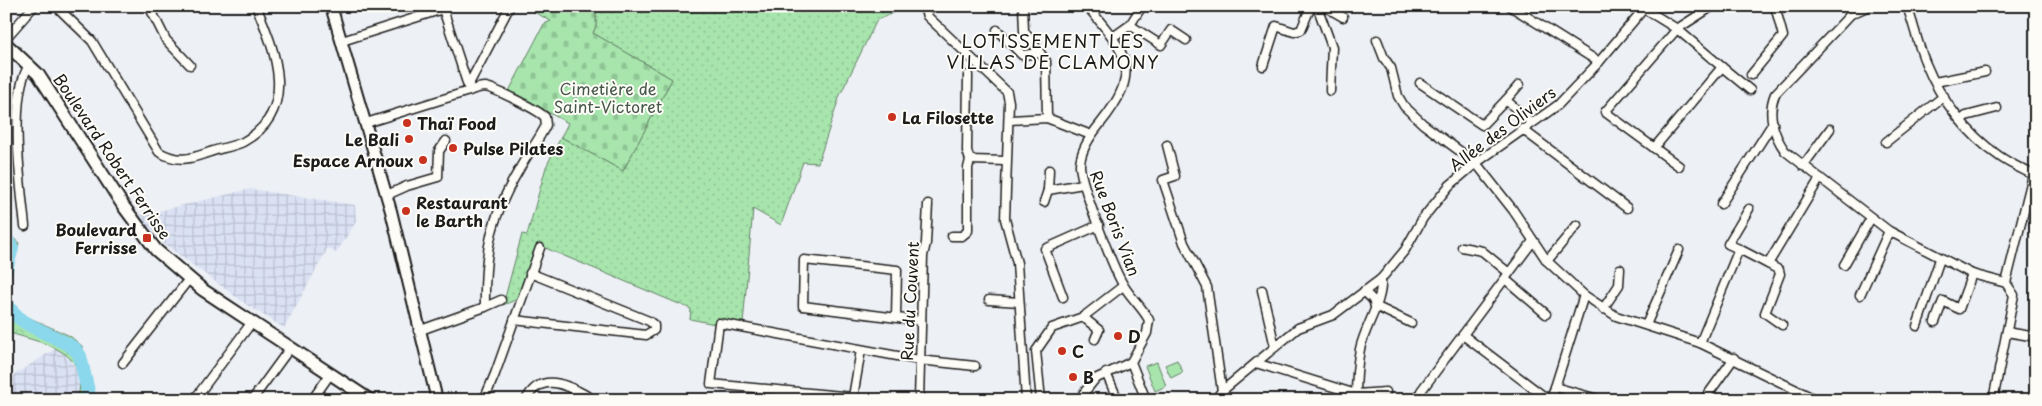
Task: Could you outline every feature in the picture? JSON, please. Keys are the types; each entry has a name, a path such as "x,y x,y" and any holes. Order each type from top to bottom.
{"main road":[{"name":"Boulevard Robert Ferrisse","path":"6,44 30,64 124,207 156,250 189,278 290,348 332,373 370,400"}],"street":[{"path":"6,38 34,6"},
{"path":"56,6 75,22 92,41 159,152 172,160 189,159 242,142 264,126 275,107 280,82 276,59 256,6"},
{"path":"149,6 166,40 190,65"},
{"path":"331,6 386,195 436,400"},
{"path":"468,89 510,6"},
{"path":"923,6 927,16 1002,84 1007,92 1009,120 1004,219 1017,263 1026,400"},
{"path":"1024,6 1024,31 1046,62 1047,118"},
{"name":"Rue Boris Vian","path":"1087,6 1114,36 1124,55 1125,84 1117,103 1091,135 1084,147 1080,164 1083,184 1123,286 1149,320 1147,333 1131,362"},
{"path":"1114,36 1130,25 1142,6"},
{"path":"1263,66 1276,26 1294,32 1302,30 1311,6"},
{"path":"1317,6 1332,47 1330,91"},
{"path":"1324,6 1343,17"},
{"path":"1510,6 1599,62"},
{"path":"1679,166 1604,112 1677,30 1713,6"},
{"path":"1751,75 1782,36 1775,6"},
{"path":"1869,6 1851,14 1775,94 1770,107 1779,142 1785,150 1804,166 1889,231 1972,274 2006,283 2014,295 1994,400"},
{"path":"1908,6 1926,64 1935,82 1961,120 1978,139 1999,156 2035,176 2006,283"},
{"path":"1644,7 1677,30 1750,90"},
{"name":"Allée des Oliviers","path":"1214,400 1222,391 1298,328 1332,315 1381,278 1405,250 1423,218 1449,186 1476,163 1558,105 1599,62 1644,7"},
{"path":"342,41 442,8 468,89"},
{"path":"1130,25 1161,45 1171,30 1186,40"},
{"path":"997,30 1022,55 1040,53"},
{"path":"1377,40 1384,58 1392,68 1398,96 1404,106 1423,124 1476,163 1514,210 1547,261 1584,295 1603,309 1646,326 1700,343 1802,391 1817,400"},
{"path":"26,226 18,127 22,78 30,64"},
{"path":"1654,148 1722,67"},
{"path":"1935,82 1985,72"},
{"path":"952,236 962,236 968,231 968,168 970,160 967,151 968,75"},
{"path":"1420,83 1482,125 1519,86"},
{"path":"366,123 468,89 482,87 490,88 537,110 545,116 544,129 519,169 492,224 486,260 485,307"},
{"path":"1886,142 1944,96"},
{"path":"1506,100 1526,126 1629,207"},
{"path":"1961,120 1966,116 1997,108"},
{"path":"1009,120 1047,118 1091,135"},
{"path":"1721,204 1773,123"},
{"path":"1804,166 1830,129"},
{"path":"386,195 407,186 438,178 438,150 446,141"},
{"path":"1167,145 1174,176 1163,180 1184,243 1207,287 1222,391"},
{"path":"970,160 1006,161"},
{"path":"1044,202 1048,190 1048,170"},
{"path":"1768,264 1820,178"},
{"path":"1048,190 1083,184"},
{"name":"Rue du Couvent","path":"919,400 922,256 926,243 928,204"},
{"path":"1749,209 1728,244 1779,270 1780,274 1765,313 1782,325"},
{"path":"1844,265 1871,218"},
{"path":"1063,297 1045,248 1098,225"},
{"path":"1547,261 1577,225"},
{"path":"1860,295 1889,231"},
{"path":"1422,400 1420,391 1533,241"},
{"path":"1462,247 1482,251 1546,314"},
{"path":"484,400 540,248"},
{"path":"1700,343 1739,249"},
{"path":"1646,326 1679,250"},
{"path":"1917,326 1940,259"},
{"path":"896,318 896,270 804,260 803,306 896,318 921,321"},
{"path":"1603,309 1619,285 1620,269"},
{"path":"514,320 646,335 654,330 654,325 650,321 530,273"},
{"path":"1935,322 1943,301 1959,309 1972,274"},
{"path":"123,363 189,278"},
{"path":"1356,397 1360,349 1382,289 1381,278"},
{"path":"1041,400 1036,351 1052,328 1083,317 1123,286"},
{"path":"1262,290 1275,347"},
{"path":"1364,291 1370,295 1375,306 1411,323"},
{"path":"1463,336 1541,398 1551,399 1584,295"},
{"path":"418,331 501,300"},
{"path":"989,300 1019,302"},
{"path":"1083,317 1099,330 1095,339"},
{"path":"194,400 252,322"},
{"path":"861,350 853,397 712,384 719,323 920,360 975,366"},
{"path":"2007,332 2036,337"},
{"path":"252,400 290,348"},
{"path":"1704,400 1734,358"},
{"path":"1083,394 1094,378 1131,362 1146,400"},
{"path":"1256,363 1356,397 1386,392"},
{"path":"312,400 332,373"},
{"path":"1106,373 1118,400"},
{"path":"526,400 534,388 541,383 553,382 568,386 595,400"},
{"path":"1555,387 1601,400"},
{"path":"1799,400 1802,391"},
{"path":"1202,400 1209,398 1214,400"}],"shaded area":[{"path":"250,189 355,205 356,222 336,253 328,248 284,328 247,305 163,243 138,216"},
{"path":"58,347 78,370 81,387 77,400 6,400 6,380"}],"green space":[{"name":"Cimetière de Saint-Victoret","path":"537,6 596,6 596,26 593,33 672,79 623,171 561,137 568,123 509,91 544,24 551,21 534,12"},
{"path":"596,6 909,6 877,20 840,95 818,163 803,162 781,225 753,209 743,324 716,320 715,324 690,319 691,309 538,245 518,299 503,305 522,234 527,235 546,167 561,137 623,171 672,79 593,33 596,26"},
{"path":"6,232 19,243 7,276 12,310 70,336 82,346 96,400 77,400 80,384 78,370 72,360 62,352 51,346 6,330"},
{"path":"1177,360 1183,372 1171,378 1165,365"},
{"path":"1157,362 1166,386 1155,391 1145,366"}],"waterway":[{"path":"6,238 12,248 6,269"},
{"path":"6,303 20,319 75,349 80,356 90,400"}],"place":[{"name":"La Filosette","path":"892,117"},
{"name":"Thaï Food","path":"407,123"},
{"name":"Le Bali","path":"409,139"},
{"name":"Pulse Pilates","path":"453,148"},
{"name":"Espace Arnoux","path":"423,160"},
{"name":"Restaurant le Barth","path":"406,211"},
{"name":"Boulevard Ferrisse","path":"147,238"},
{"name":"D","path":"1118,336"},
{"name":"C","path":"1062,351"},
{"name":"B","path":"1073,377"}],"district":[{"name":"LOTISSEMENT LES VILLAS DE CLAMONY","path":"1053,50"}]}
